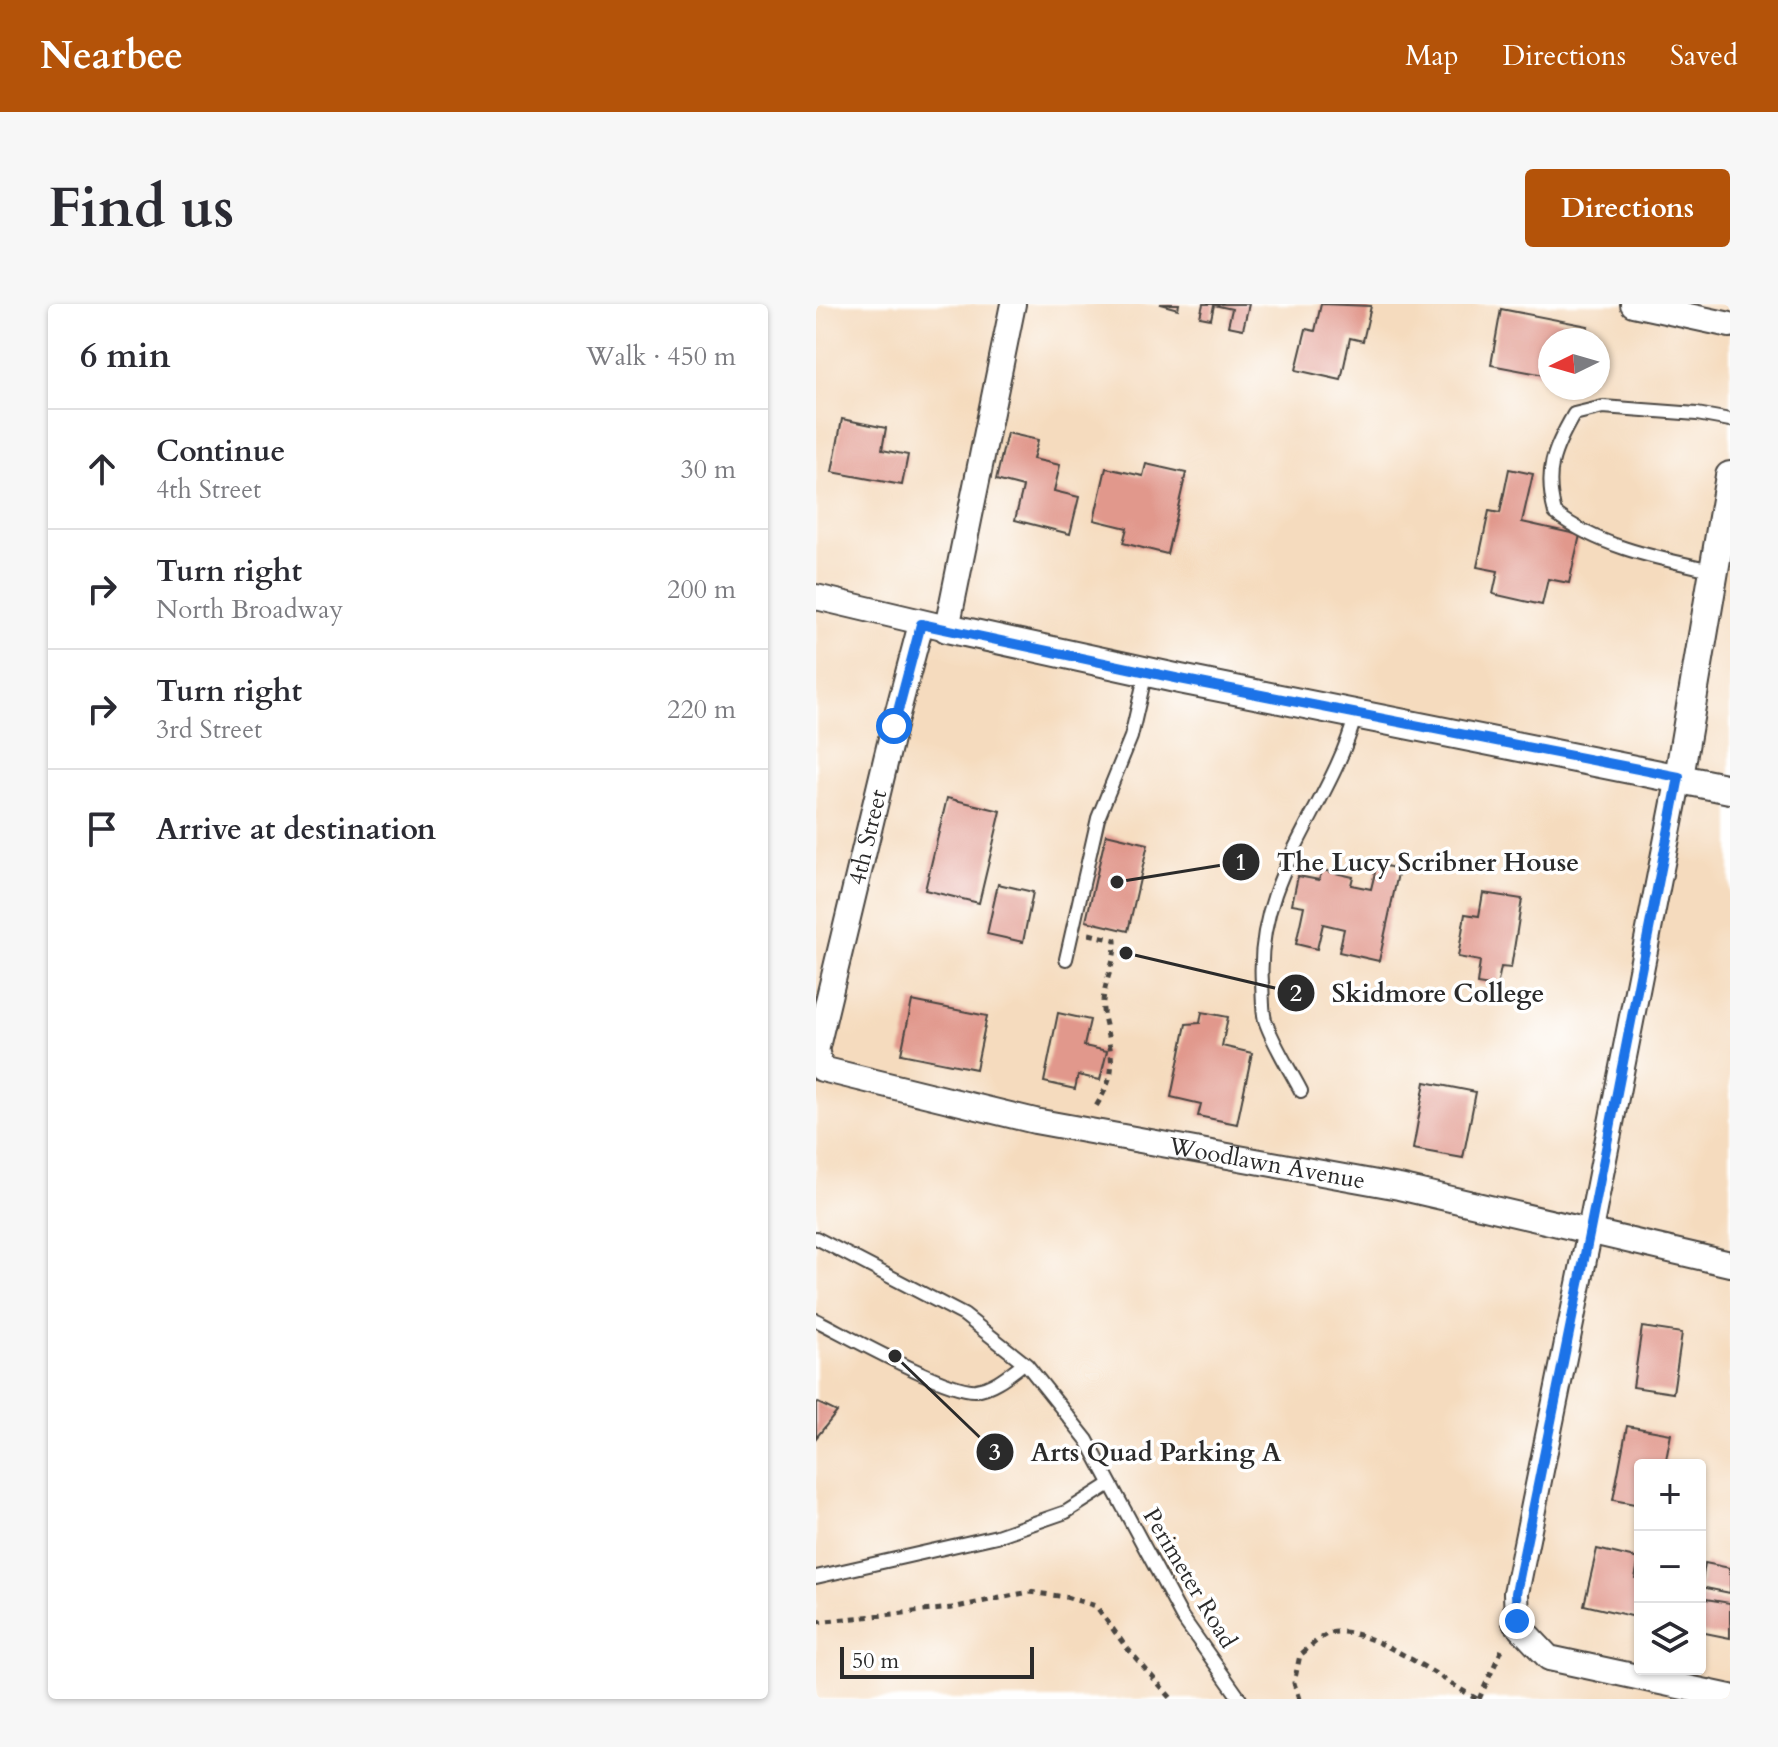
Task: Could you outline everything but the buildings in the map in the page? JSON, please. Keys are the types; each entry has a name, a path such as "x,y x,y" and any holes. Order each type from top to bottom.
{"street":[{"name":"4th Street","path":"816,1051 894,726 934,626 1013,304"},
{"path":"1633,304 1730,325"},
{"path":"1730,476 1679,777 1516,1593 1515,1622 1549,1658 1730,1697"},
{"path":"816,597 1146,672 1730,789"},
{"name":"Woodlawn Avenue","path":"816,1051 822,1069 1035,1121 1399,1187 1730,1264"}],"lane":[{"path":"1712,570 1638,554 1577,530 1555,513 1549,484 1551,461 1574,414 1603,407 1697,414 1730,420"},
{"path":"1066,959 1098,818 1131,737 1146,672"},
{"path":"1301,1091 1265,1019 1260,957 1268,910 1291,852 1347,745 1356,714"},
{"name":"Perimeter Road","path":"816,1238 964,1315 1024,1363 1087,1440 1182,1617 1240,1699"},
{"path":"816,1320 948,1385 974,1390 998,1383 1024,1363"},
{"path":"816,1577 997,1536 1066,1512 1110,1484"}],"path":[{"path":"1073,930 1115,940 1116,956 1102,1004 1113,1063 1109,1085 1082,1129"},
{"path":"816,1622 952,1608 1029,1592 1066,1597 1096,1606 1126,1647 1172,1699"},
{"path":"1299,1699 1294,1683 1300,1655 1329,1634 1347,1633 1379,1642 1478,1699 1515,1622"}],"place":[{"name":"The Lucy Scribner House","path":"1117,882"},
{"name":"Skidmore College","path":"1126,953"},
{"name":"Arts Quad Parking A","path":"895,1356"}],"route":[{"path":"894,726 921,624 1180,679 1679,777 1516,1593 1517,1621"}]}
